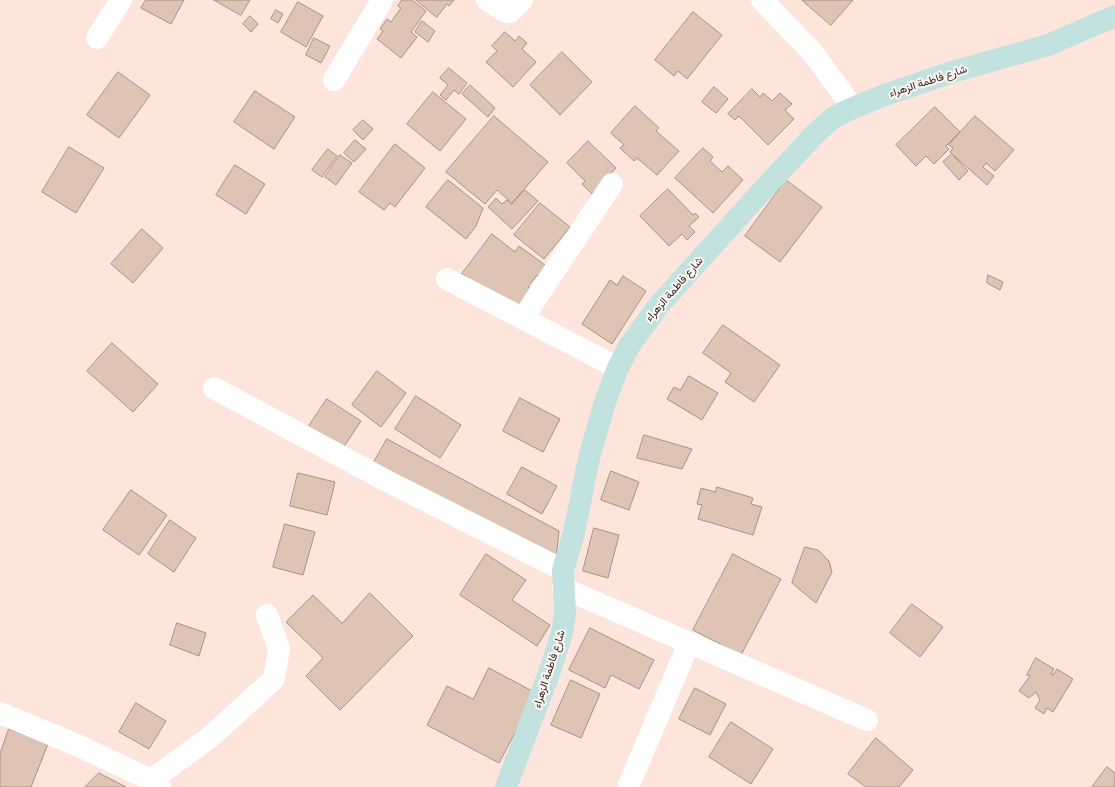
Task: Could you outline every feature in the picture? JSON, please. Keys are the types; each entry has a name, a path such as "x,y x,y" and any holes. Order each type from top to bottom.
{"street":[{"path":"97,38 120,0"},
{"path":"334,80 382,0"},
{"path":"487,0 506,12 510,12 522,0"},
{"path":"762,0 813,53 853,108"},
{"name":"شارع فاطمة الزهراء","path":"506,787 550,671 562,633 565,614 563,579 589,458 605,402 618,368 640,328 760,193 816,133 833,118 853,108 952,72 1048,45 1115,16"},
{"path":"523,318 612,184"},
{"path":"447,279 618,368"},
{"path":"214,388 387,481 563,579 689,643 867,720"},
{"path":"0,712 79,746 156,783 209,738 274,679 279,649 267,615"},
{"path":"628,787 689,643"}],"building":[{"path":"146,0 184,0 171,24 141,8"},
{"path":"214,0 250,0 241,15"},
{"path":"402,0 412,0 426,11 411,32 417,37 401,58 377,39 383,31 380,29 387,19 391,22 401,8 398,6"},
{"path":"416,0 454,0 449,6 447,4 437,17"},
{"path":"802,0 853,0 831,25"},
{"path":"298,2 323,16 306,47 281,32"},
{"path":"276,10 283,14 278,23 271,19"},
{"path":"693,12 722,35 687,79 678,71 674,76 655,60"},
{"path":"250,16 258,24 251,32 243,24"},
{"path":"422,21 435,31 428,42 415,32"},
{"path":"505,32 515,41 519,36 527,43 522,49 536,62 513,87 486,62 497,51 492,46"},
{"path":"314,38 330,46 321,63 306,55"},
{"path":"562,52 592,82 560,115 530,85"},
{"path":"449,68 467,83 459,94 454,90 446,100 440,95 448,85 440,78"},
{"path":"118,72 150,95 119,138 87,115"},
{"path":"470,85 495,108 488,117 462,94"},
{"path":"714,87 728,99 716,113 702,102"},
{"path":"752,89 760,97 763,93 772,101 780,93 792,104 785,110 794,119 768,145 739,116 735,120 728,114"},
{"path":"255,91 295,117 274,149 234,122"},
{"path":"433,92 466,119 440,151 407,124"},
{"path":"635,106 659,128 656,131 679,151 657,175 637,158 634,161 620,148 624,145 611,133"},
{"path":"935,107 960,132 946,146 949,149 934,164 926,156 916,166 896,145"},
{"path":"494,116 548,162 512,203 497,190 485,204 446,172"},
{"path":"975,116 1014,150 995,171 986,163 983,167 994,176 987,185 950,152 953,148 949,145"},
{"path":"363,120 373,129 363,140 353,130"},
{"path":"355,140 366,149 354,162 344,153"},
{"path":"588,141 616,168 592,194 582,184 585,181 567,163"},
{"path":"395,144 425,168 395,207 390,203 384,210 359,192"},
{"path":"69,147 104,168 76,213 42,192"},
{"path":"703,148 713,157 710,161 722,172 728,166 743,180 713,213 675,178"},
{"path":"328,149 337,156 322,177 312,170"},
{"path":"952,154 968,171 959,180 943,162"},
{"path":"340,155 352,163 336,185 325,177"},
{"path":"235,165 265,184 246,214 216,195"},
{"path":"448,180 483,208 476,226 466,239 426,207"},
{"path":"786,180 822,207 780,262 745,236"},
{"path":"668,189 693,215 695,213 699,217 689,226 695,232 687,240 682,234 669,246 640,216"},
{"path":"525,190 538,201 512,229 488,207 496,198 502,204 507,200 511,204"},
{"path":"540,203 570,227 544,259 514,235"},
{"path":"142,229 163,248 133,283 111,264"},
{"path":"492,234 515,252 519,246 549,268 540,279 537,275 528,287 532,289 515,309 462,274"},
{"path":"988,275 1003,282 1000,290 987,283"},
{"path":"623,276 646,291 612,344 582,324 610,280 617,285"},
{"path":"723,325 780,365 754,402 725,382 731,373 703,353"},
{"path":"112,343 158,384 133,412 87,371"},
{"path":"377,371 406,393 381,427 352,405"},
{"path":"689,376 718,393 702,420 667,399 674,387 680,390"},
{"path":"416,396 461,425 440,458 395,429"},
{"path":"520,398 560,419 543,452 503,431"},
{"path":"327,399 361,421 339,454 305,432"},
{"path":"644,435 692,449 682,469 637,458"},
{"path":"387,439 559,531 556,560 374,462"},
{"path":"522,467 557,486 542,514 507,494"},
{"path":"611,471 639,482 629,510 601,500"},
{"path":"298,473 335,482 327,515 290,506"},
{"path":"717,487 753,498 751,504 762,507 753,535 698,519 702,505 697,504 701,488 715,492"},
{"path":"131,490 167,515 139,555 103,530"},
{"path":"170,520 196,538 174,572 148,554"},
{"path":"285,524 315,532 303,575 273,567"},
{"path":"594,528 619,535 608,578 583,571"},
{"path":"805,547 818,550 829,561 832,572 816,603 792,583"},
{"path":"486,554 526,580 512,600 550,625 537,646 460,595"},
{"path":"733,554 781,579 741,655 693,630"},
{"path":"370,593 413,636 340,710 306,676 323,658 286,622 313,595 342,623"},
{"path":"912,604 943,627 920,657 890,633"},
{"path":"177,623 206,633 199,656 170,645"},
{"path":"590,628 654,660 639,689 611,675 605,688 569,670"},
{"path":"1036,658 1054,669 1051,674 1053,675 1057,669 1073,679 1053,712 1047,708 1044,714 1035,708 1040,700 1036,692 1029,698 1019,691 1030,676 1027,675"},
{"path":"489,668 536,693 499,763 427,725 447,686 473,699"},
{"path":"571,680 600,694 581,738 551,725"},
{"path":"695,688 726,704 710,735 679,719"},
{"path":"136,703 166,721 149,749 119,732"},
{"path":"731,722 773,749 751,784 709,757"},
{"path":"9,729 48,744 31,787 0,787 0,754"},
{"path":"876,738 913,770 899,787 866,787 848,774"},
{"path":"1107,767 1115,773 1115,787 1092,787"},
{"path":"99,773 126,787 85,787"}]}
